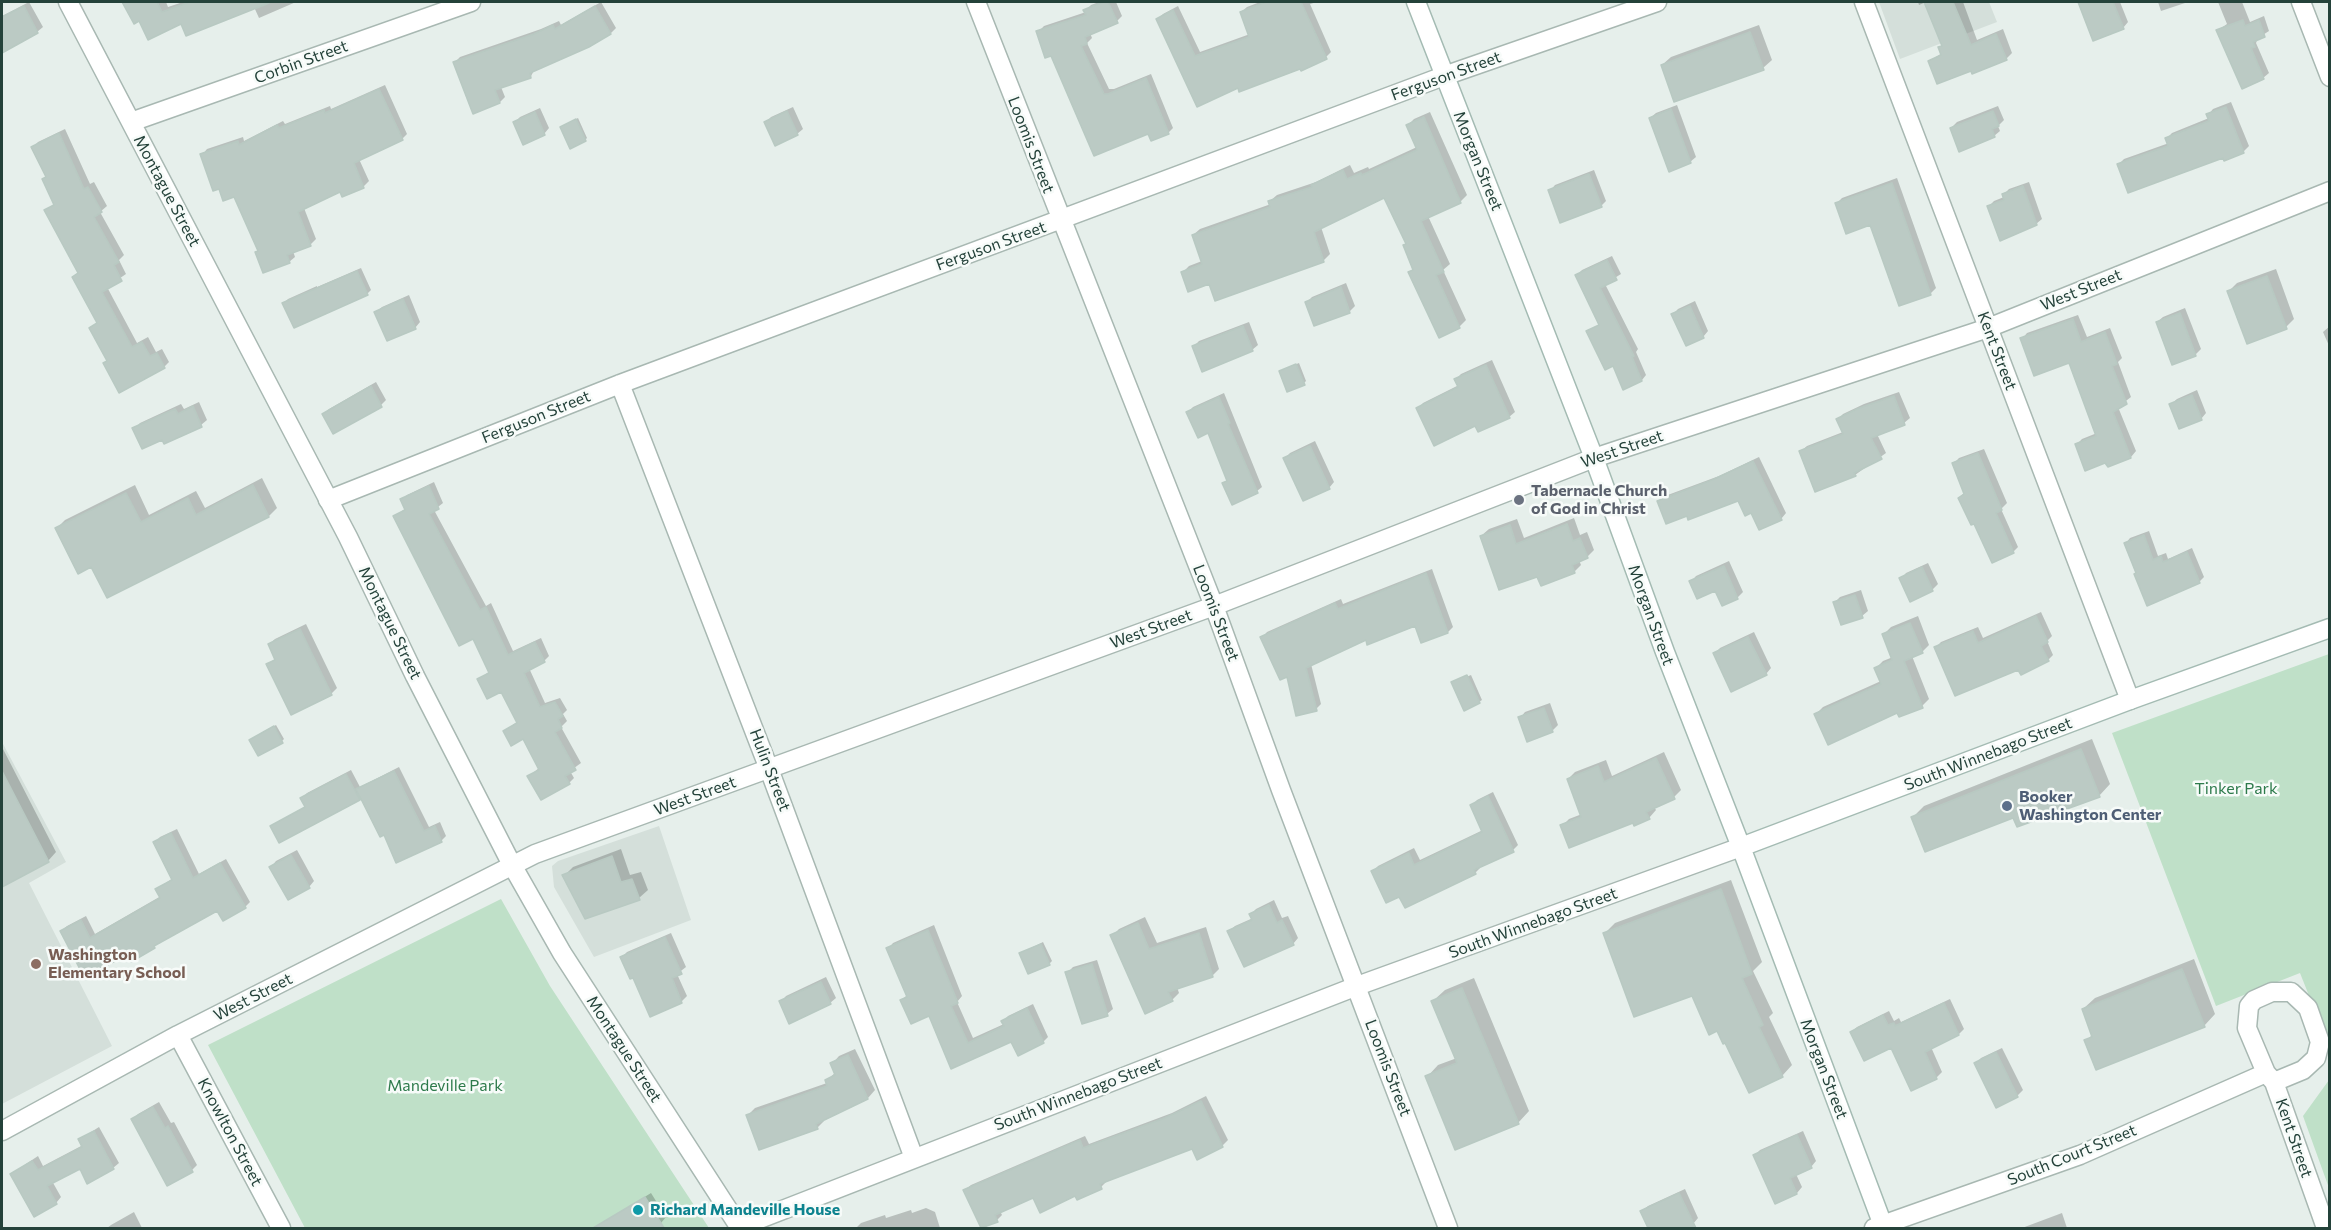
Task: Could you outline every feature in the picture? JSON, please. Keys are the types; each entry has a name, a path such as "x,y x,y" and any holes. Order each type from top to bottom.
{"street":[{"name":"Montague Street","path":"68,2 328,500 512,865 562,953 740,1228"},
{"name":"Corbin Street","path":"131,122 471,2"},
{"name":"Loomis Street","path":"976,2 1214,606 1281,790 1448,1228"},
{"name":"Morgan Street","path":"1416,2 1521,267 1665,652 1742,848 1880,1227"},
{"name":"Ferguson Street","path":"328,500 620,384 1444,76 1657,2"},
{"name":"Kent Street","path":"1864,2 2130,700"},
{"path":"2301,2 2330,77"},
{"name":"West Street","path":"2,1131 178,1035 535,854 1214,606 1594,458 1988,328 2330,191"},
{"name":"Hulin Street","path":"620,384 770,769 914,1158"},
{"name":"South Winnebago Street","path":"740,1228 1357,986 1742,848 2130,700 2330,628"},
{"path":"2272,992 2291,992 2308,1008 2320,1042 2316,1058 2303,1070 2270,1077 2247,1028 2249,1006 2254,1000 2272,992"},
{"name":"Knowlton Street","path":"178,1035 281,1228"},
{"name":"Kent Street","path":"2270,1077 2326,1228"},
{"name":"South Court Street","path":"1880,1227 2080,1155 2270,1077"}],"shaded area":[{"path":"1879,2 1989,2 1997,22 1900,59"},
{"name":"Washington Elementary School","path":"2,742 66,862 29,883 112,1046 2,1104"},
{"path":"659,826 691,920 594,957 554,887 552,866 558,861"}],"green space":[{"name":"Tinker Park","path":"2329,654 2329,1046 2300,973 2216,1006 2112,733"},
{"name":"Mandeville Park","path":"501,899 550,986 709,1228 305,1228 208,1045"},
{"path":"2329,1080 2329,1188 2303,1116"}],"building":[{"path":"122,2 157,2 162,12 190,2 269,3 186,36 181,24 148,40 139,21 134,24"},
{"path":"1108,2 1118,23 1085,37 1087,44 1081,46 1104,94 1146,78 1169,134 1151,141 1148,134 1094,156 1051,56 1045,58 1036,31 1086,15 1083,10"},
{"path":"1266,2 1301,2 1327,59 1301,71 1300,69 1239,92 1238,88 1197,107 1156,19 1173,10 1195,56 1249,37 1240,12"},
{"path":"1924,2 1953,2 1971,45 1996,34 2007,60 1972,74 1971,71 1937,84 1928,61 1941,55 1938,47 1942,46"},
{"path":"2078,2 2113,2 2124,29 2093,41"},
{"path":"24,6 38,33 2,53 2,17"},
{"path":"595,6 611,34 589,47 530,73 531,78 495,90 500,103 473,114 453,62 534,34 553,25 555,29"},
{"path":"2243,20 2245,26 2259,20 2265,37 2253,42 2255,47 2251,48 2264,79 2242,89 2216,30"},
{"path":"1750,32 1764,70 1674,102 1661,65"},
{"path":"379,89 403,140 354,163 364,188 342,197 340,192 298,212 311,246 287,255 290,263 263,273 255,252 258,251 234,197 223,201 219,189 213,191 200,154 238,141 239,145 277,125 279,128 324,110 325,113"},
{"path":"2226,107 2244,153 2224,161 2223,158 2128,193 2117,164 2168,146 2165,138 2209,121 2206,114"},
{"path":"1671,109 1691,163 1669,172 1649,118"},
{"path":"787,111 798,135 775,146 764,122"},
{"path":"1993,111 1999,126 1992,129 1995,137 1959,152 1950,128"},
{"path":"535,112 545,135 523,145 513,122"},
{"path":"1424,117 1461,203 1421,221 1444,272 1436,275 1460,328 1439,338 1408,272 1413,270 1403,245 1406,244 1384,198 1314,232 1324,262 1215,301 1209,284 1188,292 1181,272 1202,264 1192,235 1270,207 1268,201 1312,187 1311,185 1343,170 1347,179 1361,173 1362,175 1417,150 1406,125"},
{"path":"576,119 586,141 570,149 560,127"},
{"path":"59,133 84,189 88,187 102,212 94,217 119,262 114,265 122,281 102,292 132,347 142,342 150,356 157,353 165,368 119,393 103,363 107,361 89,328 97,323 72,277 78,273 44,210 54,205 42,179 46,177 31,147"},
{"path":"1589,174 1602,207 1560,223 1548,190"},
{"path":"1892,183 1931,295 1899,306 1870,225 1846,234 1835,203"},
{"path":"2023,186 2037,225 2000,241 1987,206 2004,200 2002,194"},
{"path":"1607,260 1617,280 1600,288 1634,356 1632,357 1642,381 1623,390 1613,366 1605,370 1586,331 1599,325 1575,275"},
{"path":"357,271 368,295 294,328 282,303"},
{"path":"2267,276 2287,329 2247,344 2227,291"},
{"path":"1341,287 1350,313 1314,326 1305,302"},
{"path":"403,299 416,329 387,341 374,312"},
{"path":"1690,306 1704,338 1686,346 1671,314"},
{"path":"2180,313 2196,356 2172,365 2156,322"},
{"path":"2073,319 2081,342 2105,332 2117,364 2112,366 2127,404 2113,412 2131,458 2108,467 2105,463 2085,471 2075,444 2096,436 2069,363 2034,376 2020,338"},
{"path":"1243,326 1253,351 1202,372 1192,346"},
{"path":"1296,364 1305,385 1287,392 1279,371"},
{"path":"1486,365 1510,418 1478,432 1475,426 1434,446 1416,408 1458,387 1454,379"},
{"path":"371,386 382,407 333,434 322,414"},
{"path":"2192,395 2202,420 2179,429 2169,404"},
{"path":"1894,396 1905,425 1871,438 1882,459 1854,473 1856,476 1815,492 1799,451 1843,434 1836,419"},
{"path":"1219,397 1230,423 1228,424 1258,493 1232,505 1222,483 1227,481 1208,433 1198,438 1186,412"},
{"path":"193,406 202,427 164,444 162,440 142,449 132,428 175,409 178,414"},
{"path":"1310,446 1330,489 1303,501 1283,458"},
{"path":"1978,453 2002,510 1996,513 2014,553 1992,563 1974,524 1971,525 1958,498 1964,494 1952,463"},
{"path":"1753,461 1782,520 1759,530 1751,513 1745,516 1738,501 1688,520 1687,516 1666,524 1657,501"},
{"path":"253,485 269,517 107,598 91,567 78,574 55,528 126,493 141,522 188,498 196,515"},
{"path":"429,486 439,509 429,514 480,610 486,607 508,655 535,642 545,662 524,673 540,707 555,702 563,716 558,719 562,728 555,732 576,770 565,776 570,784 541,800 527,776 539,770 523,739 511,746 503,731 517,723 501,692 487,699 477,679 489,673 473,639 459,646 393,516 405,510 400,499"},
{"path":"1567,524 1573,541 1580,538 1588,558 1572,565 1575,573 1541,586 1537,577 1499,590 1480,536 1510,525 1516,544"},
{"path":"2144,535 2153,560 2161,556 2163,562 2187,552 2200,583 2147,606 2124,543"},
{"path":"1724,566 1738,599 1722,606 1715,591 1697,599 1689,581"},
{"path":"1922,567 1933,591 1910,602 1899,578"},
{"path":"1426,573 1448,633 1421,643 1415,626 1367,645 1366,640 1306,668 1317,711 1296,716 1287,677 1280,680 1260,637 1335,603 1338,609"},
{"path":"1855,595 1863,618 1841,625 1833,602"},
{"path":"2036,616 2048,642 2041,646 2049,661 2021,675 2018,670 1955,696 1934,647 1973,631 1978,643"},
{"path":"1910,623 1923,653 1904,661 1923,708 1899,717 1897,713 1828,745 1814,714 1881,684 1874,668 1892,660 1882,634"},
{"path":"300,629 332,695 291,715 266,664 275,660 268,644"},
{"path":"1748,637 1767,675 1731,692 1713,653"},
{"path":"1467,675 1480,703 1464,711 1451,682"},
{"path":"1544,708 1553,732 1527,742 1518,717"},
{"path":"274,726 283,743 258,756 249,740"},
{"name":"Booker Washington Center","path":"2081,749 2100,797 2017,827 2013,818 1925,852 1911,817"},
{"path":"1656,758 1675,799 1646,812 1650,819 1634,826 1633,823 1569,848 1560,825 1581,817 1567,779 1598,766 1604,782"},
{"path":"2,771 49,862 2,887"},
{"path":"394,771 424,831 435,826 442,842 396,863 384,835 380,837 356,789"},
{"path":"346,774 360,800 279,843 270,826 305,807 300,798"},
{"path":"1488,796 1514,852 1474,870 1476,874 1405,908 1399,897 1386,903 1371,871 1409,853 1414,865 1482,832 1470,805"},
{"path":"171,833 193,878 220,863 246,908 223,921 217,911 154,946 155,948 131,962 127,955 84,977 60,931 81,920 90,938 160,898 155,889 172,880 153,842"},
{"path":"291,855 310,888 288,900 269,867"},
{"path":"612,856 621,882 632,879 640,900 585,919 562,875"},
{"path":"1721,889 1752,974 1742,978 1763,1025 1759,1027 1783,1077 1749,1093 1717,1031 1709,1035 1692,996 1634,1017 1603,933"},
{"path":"1269,905 1277,923 1282,920 1294,945 1244,967 1227,931 1252,920 1249,914"},
{"path":"1138,923 1149,949 1199,933 1213,977 1168,992 1173,1001 1145,1014 1110,935"},
{"path":"928,930 958,1003 951,1006 968,1043 1004,1026 1001,1021 1027,1008 1044,1043 1018,1056 1011,1042 951,1069 929,1016 911,1024 900,1000 907,997 886,948"},
{"path":"665,937 682,974 672,978 682,1003 650,1017 633,978 630,979 620,957"},
{"path":"1041,944 1050,965 1028,974 1019,953"},
{"path":"1092,964 1108,1016 1082,1024 1065,972"},
{"path":"2182,969 2205,1027 2096,1070 2084,1040 2092,1037 2082,1009"},
{"path":"821,982 831,1004 789,1024 779,1001"},
{"path":"1462,988 1519,1124 1455,1150 1425,1076 1457,1063 1431,1001"},
{"path":"1944,1003 1959,1035 1925,1052 1937,1079 1911,1091 1891,1048 1864,1061 1850,1032 1883,1015 1888,1025 1894,1023 1895,1026"},
{"path":"1996,1052 2018,1097 1996,1108 1974,1063"},
{"path":"848,1055 868,1099 816,1124 818,1129 759,1150 746,1115 827,1086 825,1080 835,1075 830,1063"},
{"path":"1201,1101 1223,1147 1197,1160 1192,1149 1100,1184 1102,1189 1077,1200 1075,1196 1040,1213 1033,1198 995,1215 998,1222 981,1228 963,1190 1080,1140 1083,1148 1165,1118"},
{"path":"153,1107 165,1128 168,1126 193,1172 167,1186 131,1119"},
{"path":"94,1131 114,1169 87,1184 80,1169 47,1186 57,1204 34,1217 10,1174 32,1161 38,1170 82,1147 78,1139"},
{"path":"1797,1135 1812,1168 1790,1178 1797,1194 1775,1204 1753,1155"},
{"path":"1679,1193 1696,1228 1648,1228 1640,1211"},
{"name":"Richard Mandeville House","path":"645,1197 664,1228 593,1228"}],"place":[{"name":"Tabernacle Church of God in Christ","path":"1519,500"},
{"name":"Booker Washington Center","path":"2007,806"},
{"name":"Washington Elementary School","path":"36,964"},
{"name":"Richard Mandeville House","path":"638,1210"}]}
